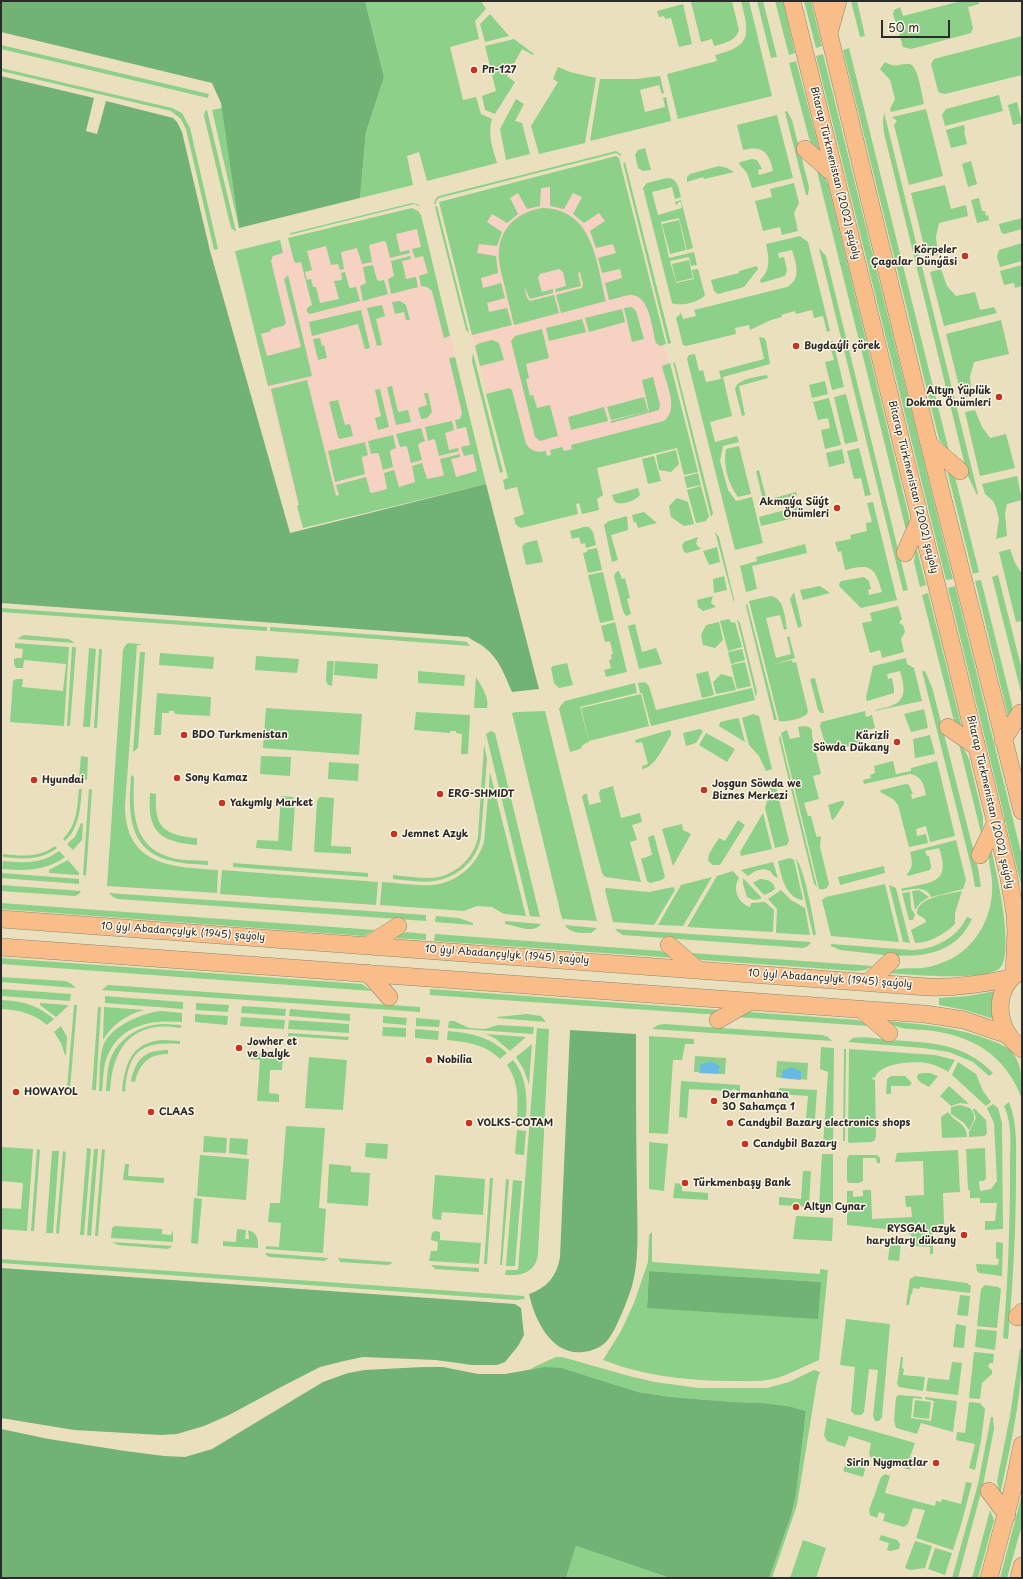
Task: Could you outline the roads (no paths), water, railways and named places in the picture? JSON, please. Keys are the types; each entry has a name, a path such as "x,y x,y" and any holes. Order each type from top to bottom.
{"main road":[{"name":"Bitarap Türkmenistan (2002) şaýoly","path":"792,1 1008,873 1015,914 1016,974"},
{"path":"821,1 929,444 1022,811"},
{"path":"829,35 838,1"},
{"path":"805,149 835,175"},
{"path":"929,444 960,471"},
{"path":"905,553 920,519"},
{"path":"1003,740 1020,713"},
{"path":"948,727 977,747"},
{"path":"980,855 996,822"},
{"name":"10 ýyl Abadançylyk (1945) şaýoly","path":"1,919 947,987 981,984 1016,974"},
{"path":"368,945 398,926"},
{"path":"669,945 697,969"},
{"path":"1,947 925,1014 952,1017 985,1026 1008,1035"},
{"path":"868,982 891,961"},
{"path":"368,974 389,997"},
{"path":"1016,974 1004,990 1000,1009 1002,1023 1008,1035 1022,1049"},
{"path":"718,1020 751,1001"},
{"path":"861,1009 889,1033"},
{"path":"989,1578 1007,1515 1022,1445"},
{"path":"989,1491 1007,1515"},
{"path":"1019,1578 1022,1566"}],"water":[{"path":"710,1061 720,1066 719,1074 699,1073 700,1065"},
{"path":"792,1067 802,1072 801,1080 781,1078 782,1071"}],"place":[{"name":"Рп-127","path":"474,70"},
{"name":"Körpeler Çagalar Dünýäsi","path":"965,256"},
{"name":"Bugdaýli çörek","path":"796,346"},
{"name":"Altyn Ýüplük Dokma Önümleri","path":"999,397"},
{"name":"Akmaýa Süýt Önümleri","path":"837,508"},
{"name":"BDO Turkmenistan","path":"184,735"},
{"name":"Kärizli Söwda Dükany","path":"897,742"},
{"name":"Sony Kamaz","path":"177,778"},
{"name":"Hyundai","path":"34,780"},
{"name":"Joşgun Söwda we Biznes Merkezi","path":"704,790"},
{"name":"ERG-SHMIDT","path":"440,794"},
{"name":"Yakymly Market","path":"222,803"},
{"name":"Jemnet Azyk","path":"394,834"},
{"name":"Jowher et ve balyk","path":"239,1048"},
{"name":"Nobilia","path":"429,1060"},
{"name":"HOWAYOL","path":"16,1092"},
{"name":"Dermanhana 30 Sahamça 1","path":"714,1101"},
{"name":"CLAAS","path":"151,1112"},
{"name":"VOLKS-COTAM","path":"469,1123"},
{"name":"Candybil Bazary electronics shops","path":"730,1123"},
{"name":"Candybil Bazary","path":"745,1144"},
{"name":"Türkmenbaşy Bank","path":"685,1183"},
{"name":"Altyn Cynar","path":"796,1207"},
{"name":"RYSGAL azyk harytlary dükany","path":"964,1235"},
{"name":"Sirin Nygmatlar","path":"936,1463"}]}
